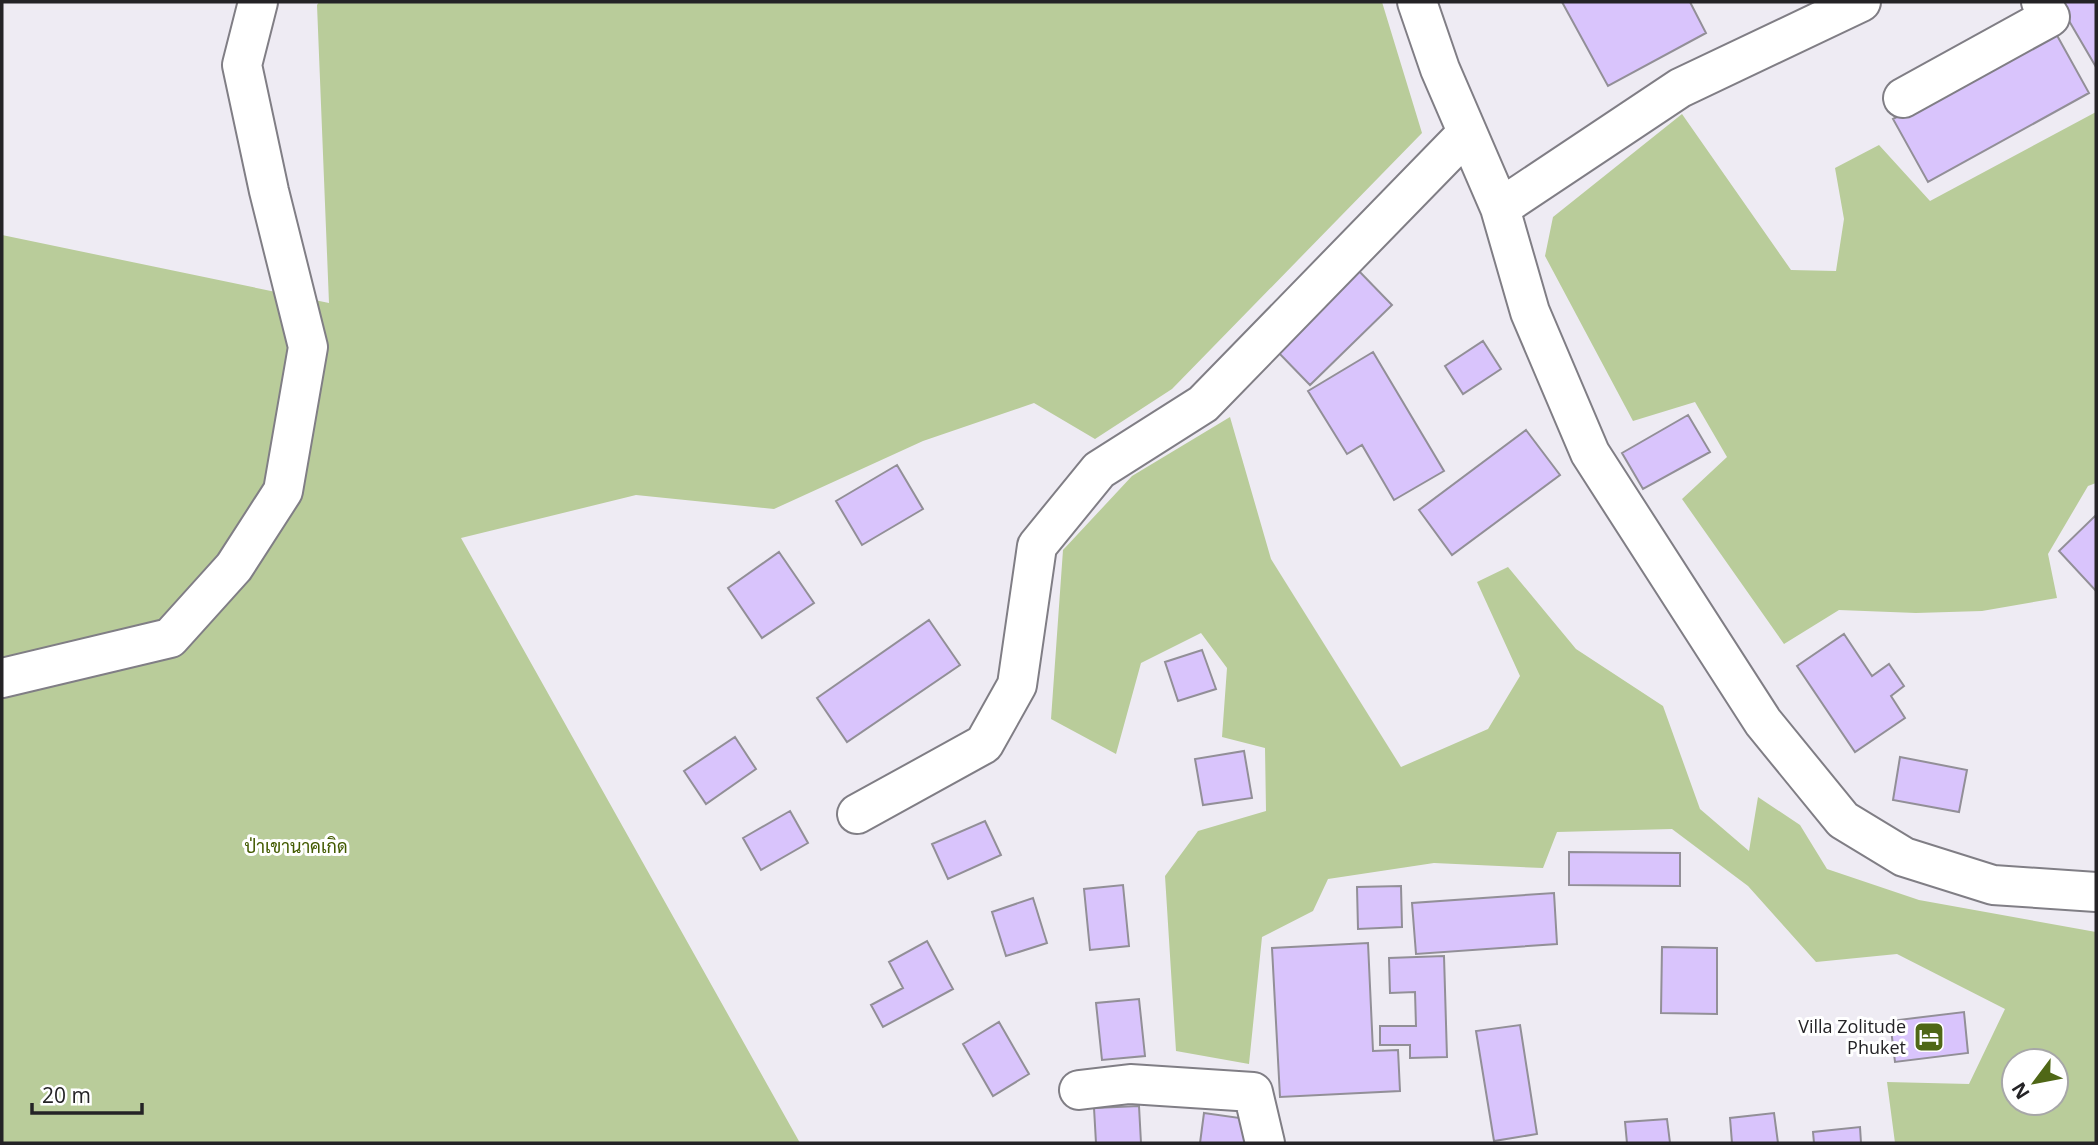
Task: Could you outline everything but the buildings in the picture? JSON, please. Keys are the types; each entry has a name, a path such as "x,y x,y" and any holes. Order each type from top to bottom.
{"street":[{"path":"2,678 170,638 234,567 284,491 308,347 269,191 242,65 258,2"},
{"path":"1417,2 1467,133 1500,208 1530,312 1590,453 1763,722 1843,820 1904,857 1993,886 2096,892"},
{"path":"1500,208 1680,88 1861,2"},
{"path":"1903,99 2050,17 2041,2"},
{"path":"857,814 984,744 1017,685 1037,546 1099,470 1203,404 1467,133"},
{"path":"1079,1090 1130,1084 1254,1092 1265,1143"}],"green space":[{"name":"ป่าเขานาคเกิด","path":"319,2 1382,2 1422,133 1172,389 1095,439 1034,403 923,441 774,509 636,495 461,538 800,1143 2,1143 2,235 329,303"},
{"path":"2096,112 2096,483 2088,486 2048,554 2057,598 1982,611 1916,613 1839,610 1784,644 1682,499 1727,457 1695,402 1633,421 1545,256 1553,217 1682,114 1791,270 1836,271 1844,219 1835,168 1879,145 1930,201"},
{"path":"1230,417 1271,559 1401,767 1488,729 1520,676 1477,582 1508,567 1576,649 1663,706 1700,809 1749,851 1758,797 1800,825 1827,869 1919,900 2096,932 2096,1143 1895,1143 1887,1082 1969,1084 2005,1009 1897,954 1816,962 1748,886 1672,829 1557,832 1543,868 1434,863 1328,879 1313,911 1262,937 1249,1064 1176,1051 1165,876 1198,831 1266,811 1265,748 1222,737 1227,668 1201,633 1141,663 1116,754 1051,719 1063,550 1132,476"}],"place":[{"name":"Villa Zolitude Phuket","path":"1929,1037"}]}
